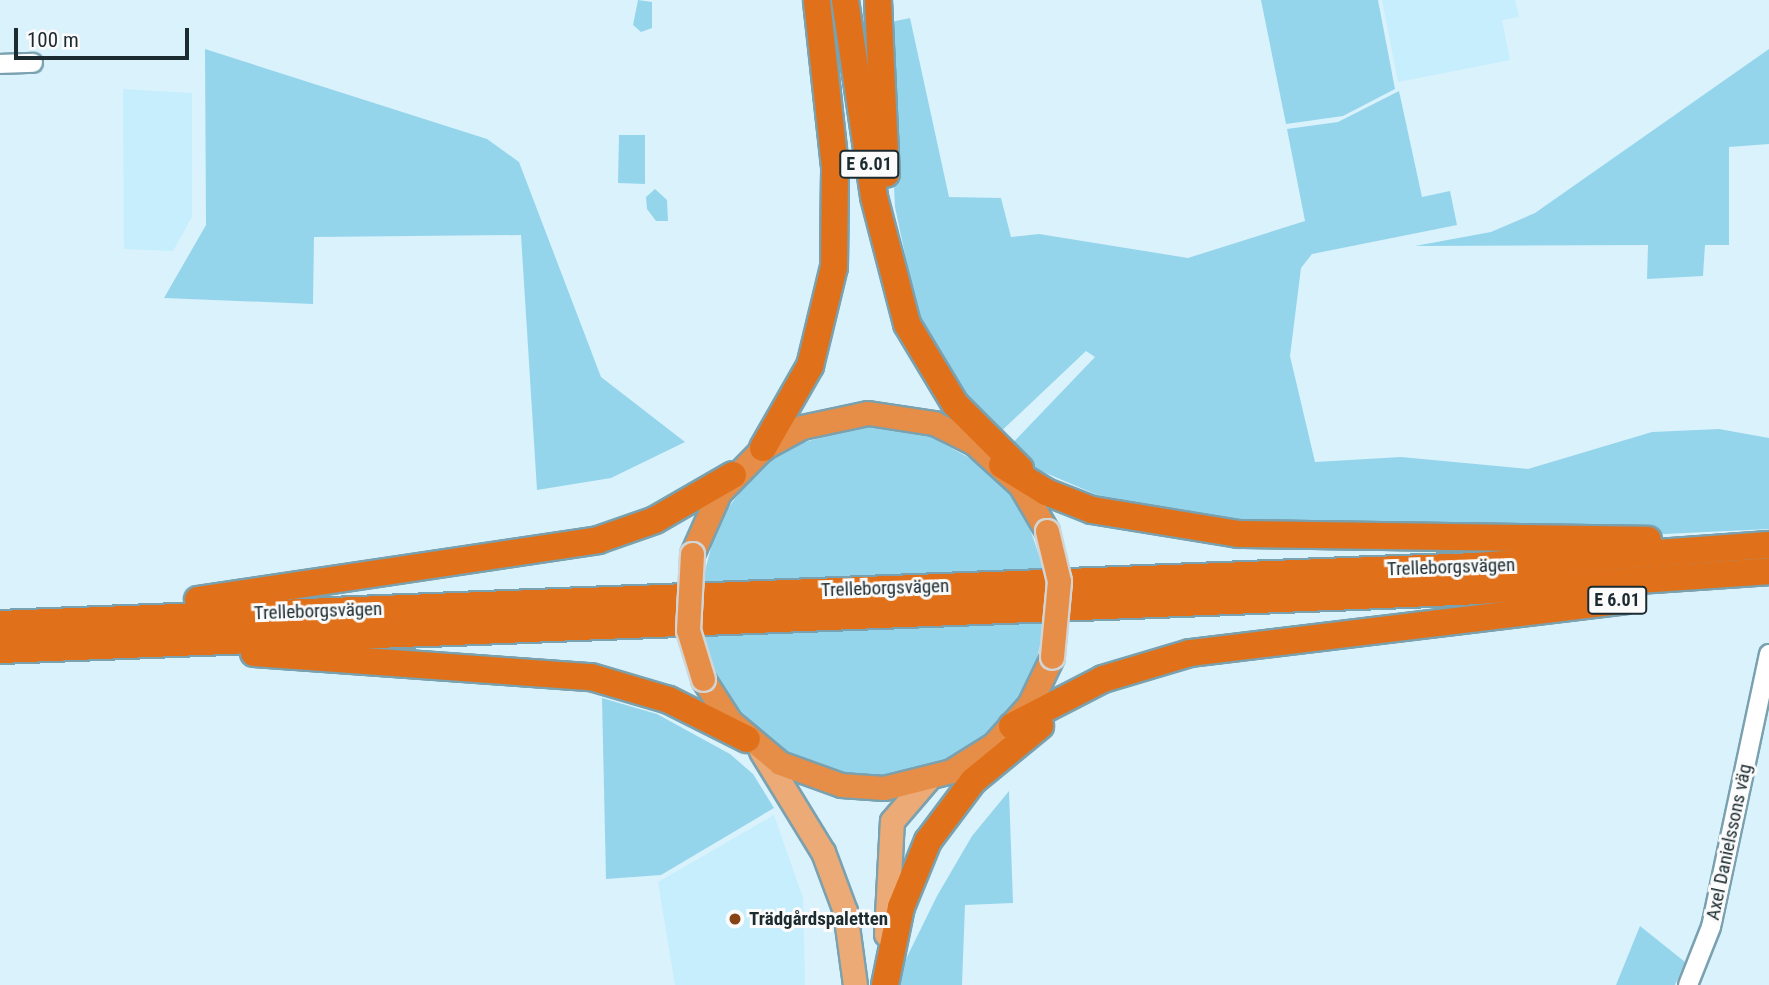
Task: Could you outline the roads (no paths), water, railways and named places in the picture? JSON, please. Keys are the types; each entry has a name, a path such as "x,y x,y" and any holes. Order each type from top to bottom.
{"highway":[{"path":"799,0 828,177 831,292"},
{"name":"E 6.01","path":"747,462 810,366 831,292 835,167 817,0"},
{"name":"E 6.01","path":"845,0 874,197 907,324 955,404 987,442 1053,488 1126,518"},
{"path":"878,0 888,208 907,324 950,413 974,443"},
{"path":"93,619 576,545 655,520 813,423 868,413 934,423 974,443 1002,465 1054,496 1126,518 1238,534 1608,540 1769,535"},
{"path":"747,462 708,512 692,554 687,617 703,679 754,745"},
{"path":"159,641 570,674 668,700 754,745 799,773 841,785 884,788 927,780 973,759 1012,726 1052,657 1059,581 1047,531 1002,465"},
{"name":"Trelleborgsvägen","path":"0,624 1512,565 1769,545"},
{"name":"Trelleborgsvägen","path":"0,650 159,641 1479,591 1769,571"},
{"name":"E 6.01","path":"1012,726 1103,679 1153,662 1309,636 1769,579"},
{"path":"883,985 918,860 958,798 1007,749 1072,706 1129,681 1309,636"}],"main road":[{"path":"754,745 823,852 845,911 855,985"},
{"path":"883,985 892,821 927,780"}],"street":[{"path":"0,64 33,63"},
{"name":"Axel Danielssons väg","path":"1688,985 1711,927 1769,654"}],"place":[{"name":"Trädgårdspaletten","path":"735,919"}]}
